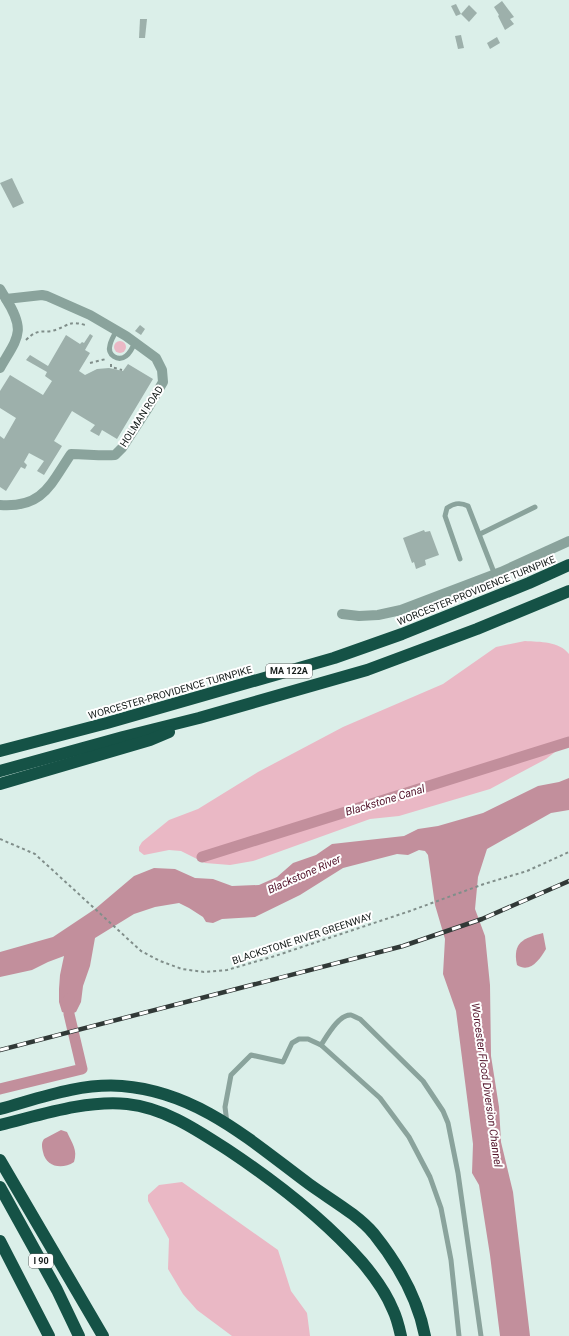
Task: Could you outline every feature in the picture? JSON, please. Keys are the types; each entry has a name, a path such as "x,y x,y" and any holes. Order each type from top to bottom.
{"highway":[{"name":"WORCESTER-PROVIDENCE TURNPIKE","path":"0,751 334,658 416,628 529,583 569,565"},
{"name":"MA 122A","path":"0,771 199,718 367,670 477,629 569,591"},
{"path":"0,784 150,740 199,718"},
{"path":"0,1109 62,1091 92,1087 120,1086 159,1093 180,1099 227,1123 269,1152 285,1166 357,1219 373,1233 392,1258 411,1293 419,1312 425,1336"},
{"path":"0,1125 72,1108 108,1104 128,1104 160,1112 180,1120 262,1173 322,1222 362,1262 371,1274 393,1310 400,1333"},
{"path":"0,1160 103,1336"},
{"name":"I 90","path":"0,1187 53,1283 79,1336"},
{"name":"I 90","path":"0,1241 49,1336"}],"street":[{"path":"0,289 16,314 18,330 13,347 0,368"},
{"name":"HOLMAN ROAD","path":"0,505 24,504 40,497 48,489 71,454 89,453 115,455 122,448 163,382 162,370 156,358 117,330 90,315 47,296 37,295 6,299"},
{"path":"342,614 359,616 378,615 401,610 494,575 569,541"}],"lane":[{"path":"117,330 109,347 110,353 114,357 126,357 135,342"},
{"path":"460,559 444,516 447,508 454,503 468,506 480,534 494,575"},
{"path":"480,534 535,507"},
{"path":"321,1045 340,1020 345,1016 352,1015 360,1020 423,1081 443,1111 448,1123 458,1173 481,1336"},
{"path":"227,1123 225,1107 231,1075 251,1055 283,1062 292,1043 299,1039 308,1039 321,1045 380,1098 409,1137 430,1177 441,1208 451,1260 459,1336"}],"path":[{"path":"24,345 27,339 36,332 58,329 75,323 84,324 91,328"},
{"path":"105,354 112,361 111,367 122,370"},
{"path":"90,363 108,358"},
{"name":"BLACKSTONE RIVER GREENWAY","path":"0,839 35,854 132,944 154,959 182,969 204,972 228,970 283,953 484,884 527,871 569,852"}],"shaded area":[{"path":"122,341 125,342 125,352 118,353 115,352 114,345 115,342"},
{"path":"525,641 555,644 569,654 569,741 546,759 490,789 399,816 370,819 253,861 230,865 205,863 181,851 169,850 144,855 139,851 139,847 142,842 169,820 198,809 258,772 343,727 443,684 496,647"},
{"path":"182,1182 278,1250 291,1291 307,1313 310,1336 232,1336 197,1310 183,1294 168,1269 169,1239 148,1201 148,1195 159,1185"}],"water":[{"path":"569,778 569,810 551,813 487,849 478,877 475,909 485,936 490,985 491,1056 499,1107 501,1142 513,1192 530,1336 500,1336 490,1255 479,1185 472,1173 473,1144 456,1011 443,974 445,939 435,905 428,855 425,851 419,850 408,855 397,854 343,868 300,895 255,917 222,919 213,923 206,922 203,917 179,903 155,907 134,914 95,938 90,966 83,986 81,1002 76,1012 69,1014 62,1012 59,1002 60,975 64,956 32,970 0,977 0,952 53,937 95,909 134,876 154,868 175,869 195,878 213,879 232,886 259,885 277,877 293,863 316,855 332,844 404,836 418,829 438,826 483,813 538,786 559,782"},
{"path":"543,933 546,949 538,961 526,968 517,965 516,951 521,942 525,939"},
{"path":"61,1130 67,1132 74,1147 75,1158 74,1162 65,1166 55,1166 47,1161 43,1152 42,1142 44,1139"}],"building":[{"path":"502,1 514,17 510,19 514,24 505,30 494,7"},
{"path":"456,4 461,14 456,16 451,6"},
{"path":"469,5 477,13 469,22 461,14"},
{"path":"140,19 147,19 145,38 139,38"},
{"path":"461,35 464,48 458,49 455,36"},
{"path":"497,37 500,43 490,49 487,43"},
{"path":"12,178 24,203 13,208 0,183"},
{"path":"140,325 145,329 141,335 135,331"},
{"path":"90,334 93,336 85,350 90,353 79,371 85,375 97,369 109,368 123,371 128,364 153,379 117,439 102,430 99,436 90,431 95,425 72,411 54,441 62,446 44,475 37,471 44,461 29,453 24,462 27,465 25,469 21,467 6,491 0,487 0,436 4,439 16,418 0,408 0,391 10,375 43,395 52,381 45,376 47,372 26,360 30,355 48,366 66,335 80,344 82,342 84,343"},
{"path":"424,530 425,532 430,531 439,555 425,560 426,565 416,569 414,562 412,563 403,538"}],"waterway":[{"name":"Blackstone Canal","path":"202,857 569,742"},
{"path":"0,1089 82,1069 69,1014 69,999"}],"railway":[{"path":"0,1050 403,946 482,919 569,881"}],"water label":[{"name":"Blackstone River","path":"304,874"},
{"name":"Worcester Flood Diversion Channel","path":"487,1085"}]}
